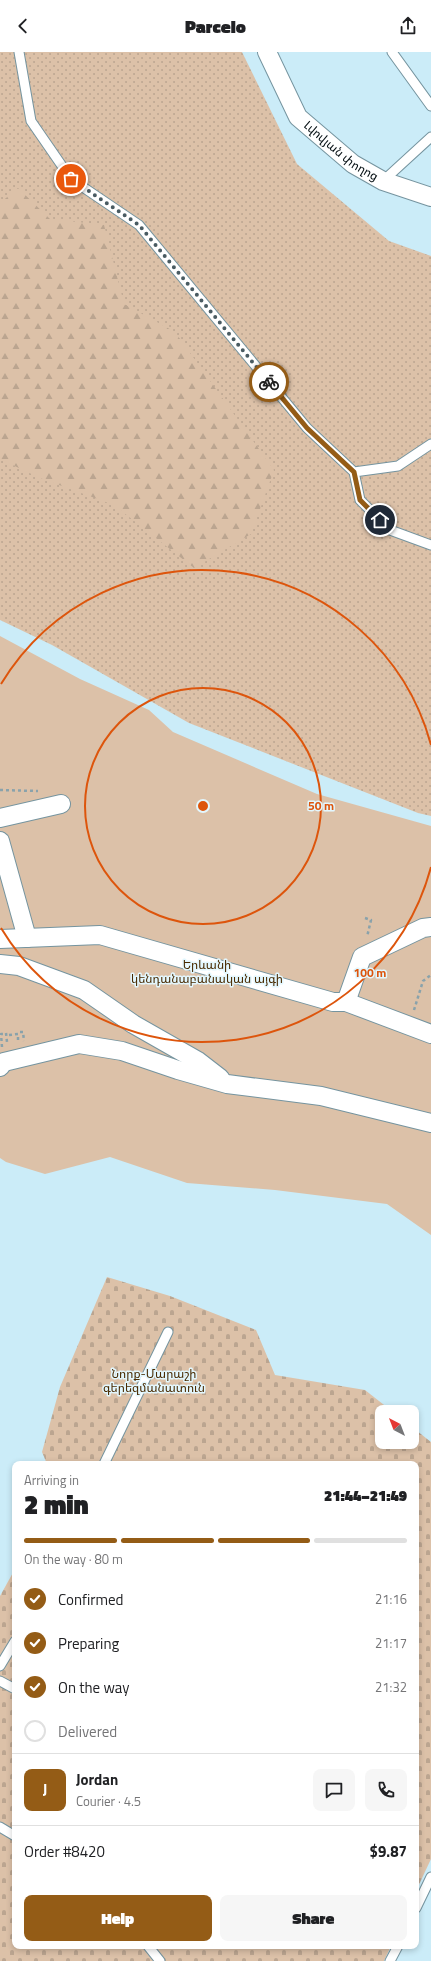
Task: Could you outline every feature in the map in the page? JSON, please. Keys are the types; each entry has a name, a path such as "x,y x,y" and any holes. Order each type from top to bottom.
{"street":[{"name":"Լվովյան փողոց","path":"267,52 298,117 353,164 383,181 431,197"},
{"path":"0,818 61,804"},
{"path":"0,840 27,938"},
{"path":"346,1002 362,957 423,928 431,927"},
{"path":"0,938 100,935 333,1002 346,1002 431,1034"},
{"path":"0,964 20,966 84,990 133,1024 198,1060 227,1084"},
{"path":"0,1067 4,1062 79,1044 122,1051 178,1070 227,1084 321,1096 431,1123"}],"lane":[{"path":"19,52 31,121 71,179 139,225 307,428 354,472 360,500 390,530 431,545"},
{"path":"392,52 431,106"},
{"path":"383,181 431,137"},
{"path":"354,472 398,466 431,444"},
{"path":"105,1461 168,1332"},
{"path":"0,1666 12,1646"},
{"path":"0,1681 12,1687"},
{"path":"0,1827 12,1834"},
{"path":"419,1902 431,1878"},
{"path":"150,1949 160,1961"},
{"path":"390,1961 396,1949"}],"path":[{"path":"409,1026 423,981 431,975"},
{"path":"6,1034 7,1042"},
{"path":"9,1035 18,1034 19,1041"}],"green space":[{"path":"0,52 242,52 297,164 389,241 431,256 431,816 418,813 189,723 52,645 0,620"},
{"path":"18,188 50,219 104,225 124,304 175,332 274,470 251,534 194,568 114,505 40,478 0,459 0,203"},
{"name":"Երևանի կենդանաբանական այգի","path":"0,636 80,679 149,710 173,732 317,794 431,826 431,1235 387,1204 275,1190 187,1183 110,1157 45,1174 6,1162 0,1158"},
{"name":"Նորք-Մարաշի գերեզմանատուն","path":"107,1277 170,1296 256,1330 275,1375 365,1390 384,1405 375,1405 375,1449 419,1449 419,1433 431,1442 431,1859 419,1885 419,1461 46,1461 42,1452 60,1387"},
{"path":"12,1574 12,1949 390,1949 384,1961 0,1961 0,1596"}],"way so far":[{"path":"71,179 139,225 269,382"}],"route":[{"path":"269,382 307,428 354,472 360,500 380,520"}]}
